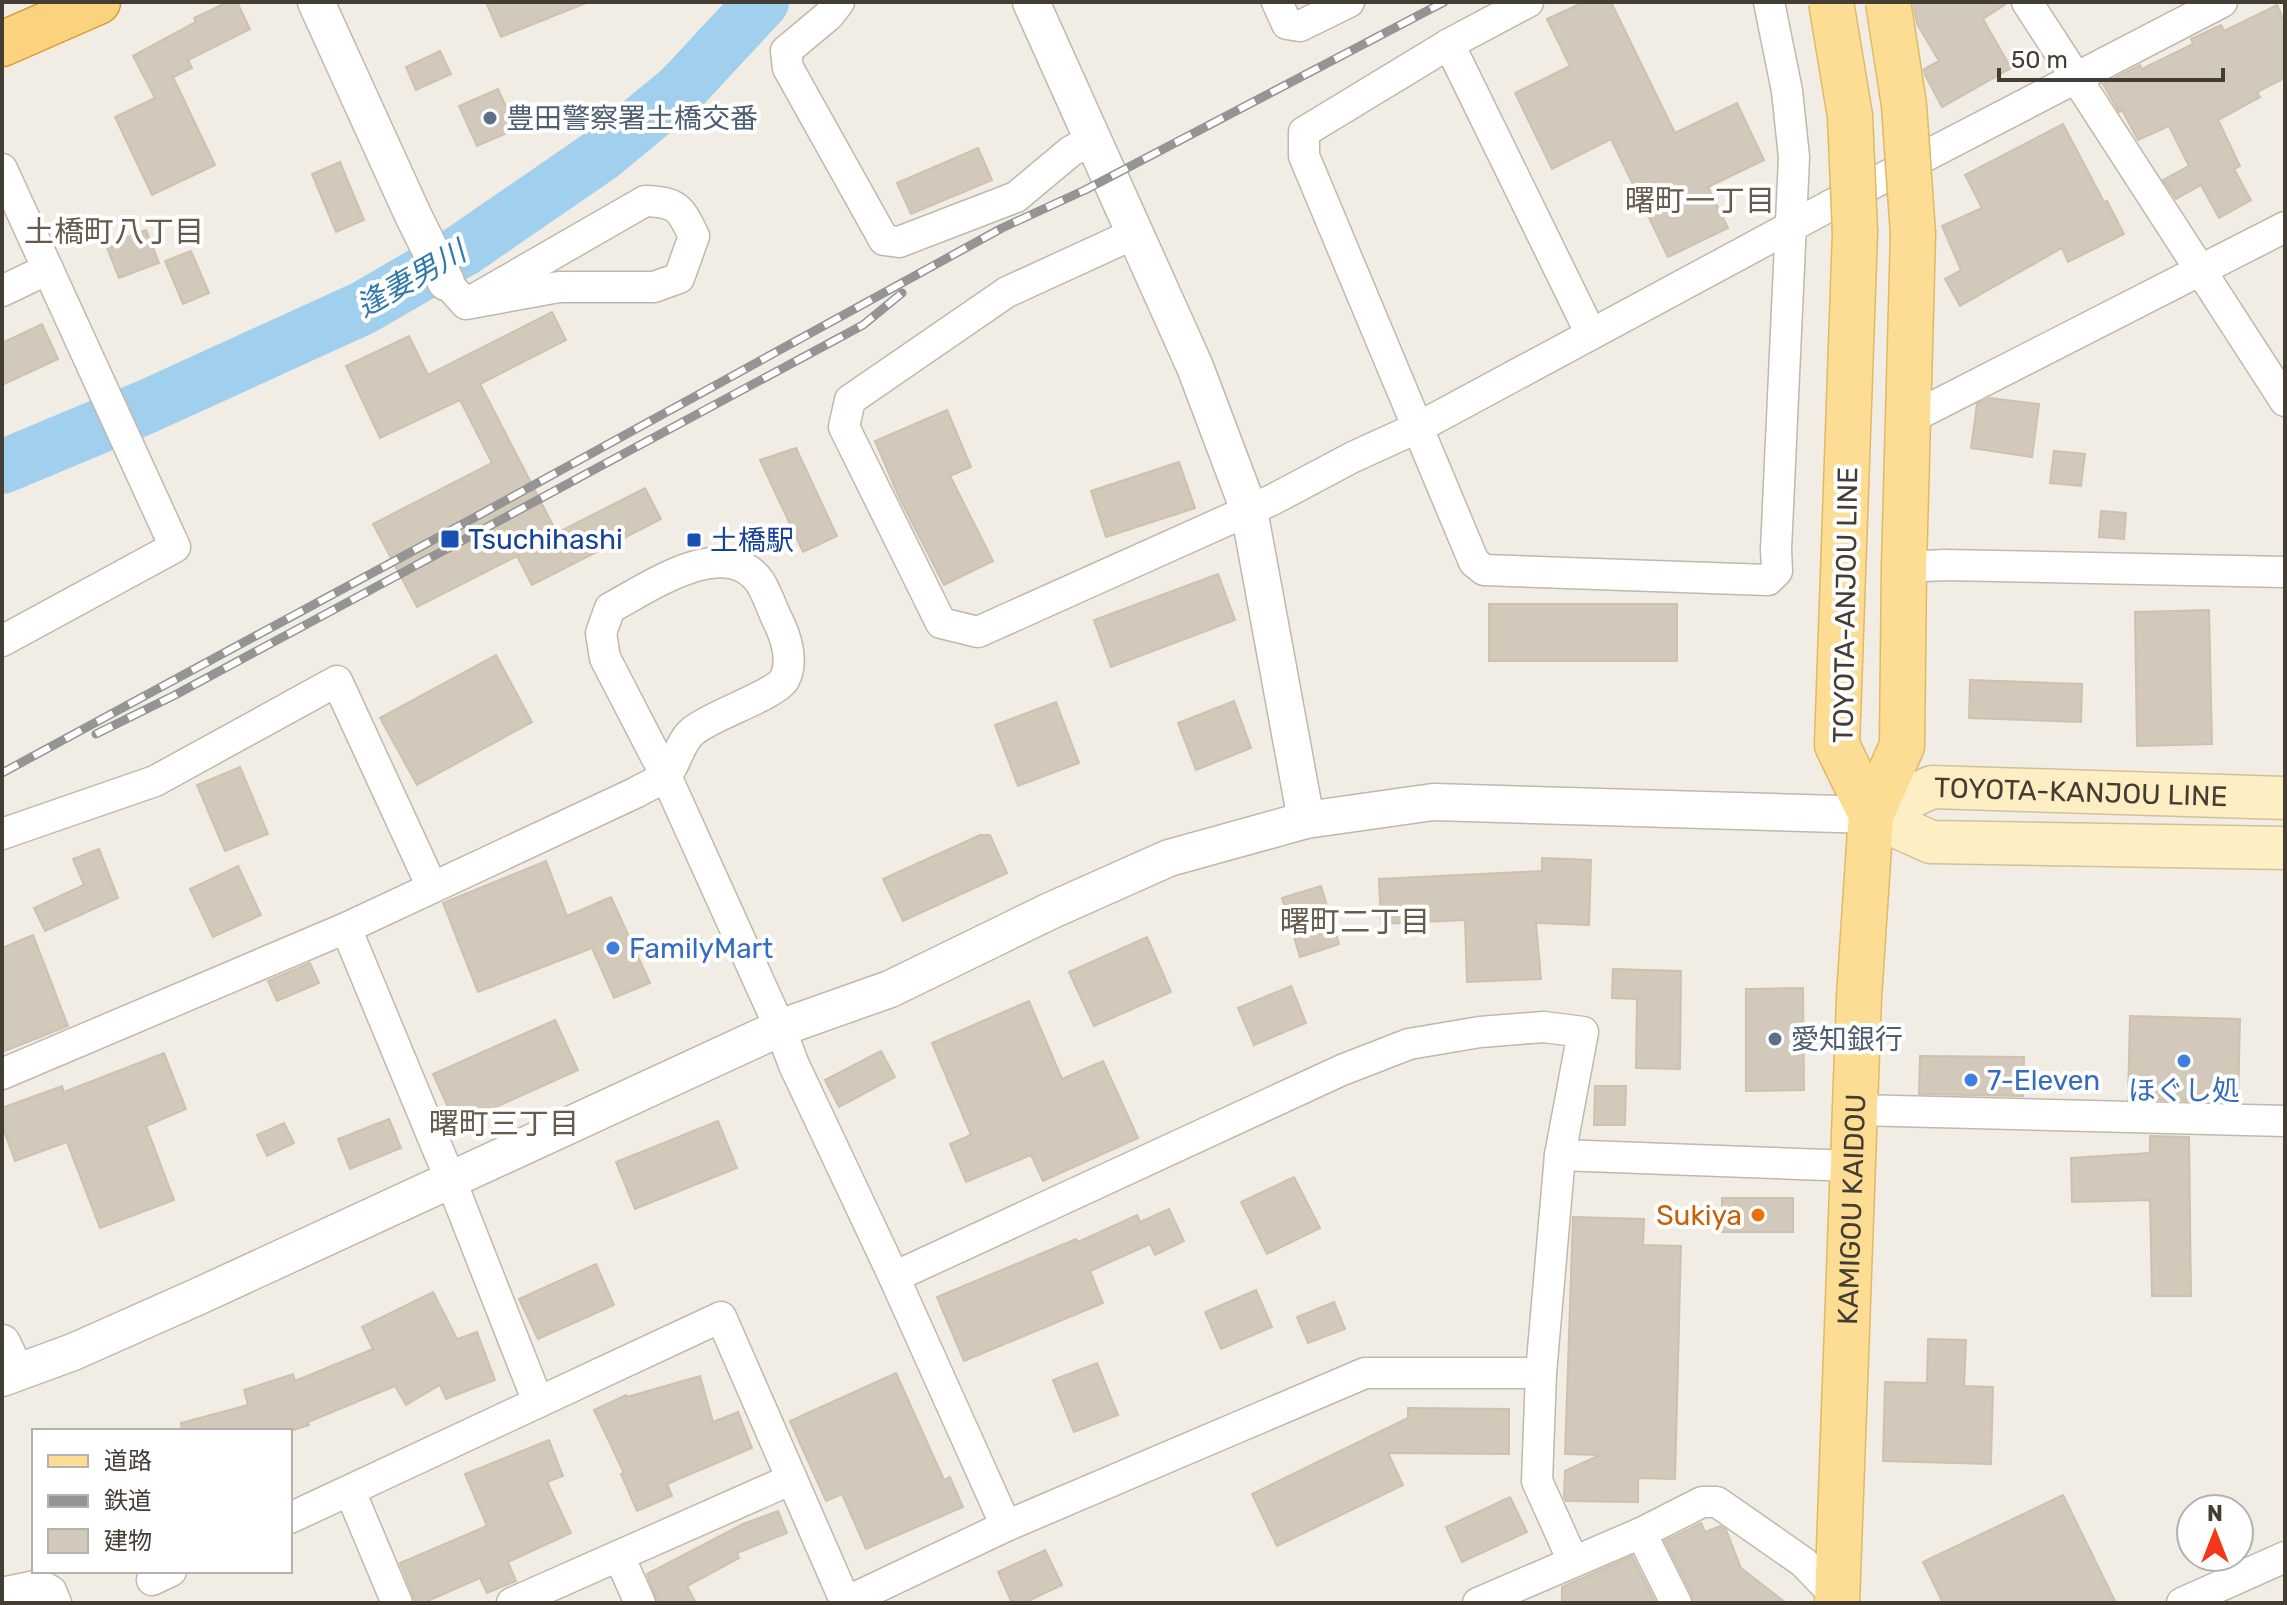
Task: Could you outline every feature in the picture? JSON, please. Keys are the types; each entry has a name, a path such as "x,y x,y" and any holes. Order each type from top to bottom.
{"highway":[{"path":"2,44 98,2"}],"main road":[{"name":"TOYOTA-ANJOU LINE","path":"1831,2 1850,116 1855,232 1837,745 1871,815"},
{"name":"TOYOTA-ANJOU LINE","path":"1871,815 1902,746 1913,234 1904,105 1888,2"},
{"name":"TOYOTA-KANJOU LINE","path":"1871,815 1932,787 2285,798"},
{"name":"TOYOTA-KANJOU LINE","path":"1871,815 1931,842 2285,848"},
{"name":"KAMIGOU KAIDOU","path":"1839,1601 1859,997 1871,815"}],"street":[{"path":"316,2 413,215 456,293"},
{"path":"839,2 829,15 786,51 788,68 884,240 899,242 1016,197 1071,151 1093,140"},
{"path":"1031,2 1195,367 1249,510 1306,820"},
{"path":"1277,2 1287,24 1300,26 1349,2"},
{"path":"1528,2 1449,44 1304,132 1304,156 1474,562 1484,570 1768,580 1777,571 1794,157 1789,104 1769,2"},
{"path":"2027,2 2285,401"},
{"path":"1136,233 1007,292 850,400 844,427 941,623 978,632 1272,500 1353,457 1419,427 1791,227 2222,2"},
{"path":"1449,44 1591,334"},
{"path":"2,169 175,547 2,641"},
{"path":"645,201 668,201 683,214 694,236 679,278 654,287 559,287 456,293 645,201"},
{"path":"1907,420 2285,227"},
{"path":"2,291 48,269"},
{"path":"2,1074 346,928 666,776 691,732 768,692 783,680 789,658 784,633 759,582 736,564 716,562 687,567 610,608 601,633 605,658 666,776 794,1065 1006,1526"},
{"path":"1904,567 1945,565 2285,572"},
{"path":"2,834 155,781 337,681 432,887"},
{"path":"630,706 653,721 691,732"},
{"path":"7,1364 73,1352 780,1028 890,989 1050,911 1169,858 1306,820 1433,802 1871,815"},
{"path":"346,928 538,1402"},
{"path":"894,1277 1342,1070 1409,1044 1480,1032 1544,1027 1583,1032 1560,1155 1541,1373 1537,1481 1573,1561"},
{"path":"1856,1110 2285,1121"},
{"path":"1560,1155 1853,1166"},
{"path":"292,1517 721,1317 846,1603 1006,1526 1365,1373 1541,1373"},
{"path":"512,1603 792,1479"},
{"path":"350,1491 397,1603"},
{"path":"1494,1600 1702,1502 1717,1502 1803,1562 1839,1601"},
{"path":"1641,1533 1676,1603"},
{"path":"619,1556 640,1603"},
{"path":"2182,1603 2285,1557"},
{"path":"2,1593 40,1585 51,1591 56,1603"}],"building":[{"path":"228,2 237,2 250,29 188,60 192,68 173,77 215,165 152,195 115,117 155,98 133,56 196,22 194,18"},
{"path":"486,2 586,2 586,3 501,37"},
{"path":"1584,2 1611,2 1675,133 1737,103 1764,160 1708,187 1728,228 1668,257 1611,139 1552,169 1515,93 1570,66 1547,19"},
{"path":"1913,2 2009,2 1983,19 2011,68 1942,107 1924,69 1939,61 1917,24"},
{"path":"2277,5 2285,23 2285,78 2257,92 2260,97 2218,120 2240,166 2234,169 2251,200 2219,218 2201,185 2176,199 2163,180 2189,166 2169,126 2138,140 2103,84 2193,44 2191,39 2221,25 2224,31"},
{"path":"440,51 451,74 416,90 406,67"},
{"path":"498,89 516,129 477,146 459,106"},
{"path":"2063,124 2124,234 2068,262 2062,248 1960,306 1945,279 1961,270 1942,226 1982,208 1965,175"},
{"path":"978,148 992,180 911,214 897,183"},
{"path":"340,162 364,220 336,232 312,174"},
{"path":"146,230 159,263 119,278 106,245"},
{"path":"191,251 209,293 183,304 165,261"},
{"path":"552,312 566,340 480,384 557,533 645,488 661,519 532,585 517,556 417,607 373,524 492,463 460,400 380,438 346,366 409,336 428,375"},
{"path":"42,324 58,359 2,385 2,343"},
{"path":"1990,398 2039,404 2032,457 1971,448 1977,404"},
{"path":"947,410 971,467 950,476 993,561 944,585 899,497 875,441"},
{"path":"796,448 837,536 803,552 760,460"},
{"path":"2054,451 2085,454 2081,486 2050,483"},
{"path":"1179,462 1195,508 1106,537 1091,491"},
{"path":"2101,511 2126,513 2124,539 2099,537"},
{"path":"1218,574 1235,620 1111,667 1094,620"},
{"path":"1489,604 1677,604 1677,661 1489,661"},
{"path":"2209,610 2212,744 2137,746 2135,612"},
{"path":"496,655 532,722 417,785 380,718"},
{"path":"1970,680 2082,684 2081,722 1969,718"},
{"path":"1234,701 1251,748 1196,770 1178,723"},
{"path":"1056,702 1079,763 1018,786 995,725"},
{"path":"240,767 268,834 225,851 197,785"},
{"path":"980,835 990,835 1007,873 903,921 883,879"},
{"path":"99,849 118,898 45,931 34,908 84,885 73,859"},
{"path":"1542,858 1591,860 1589,925 1536,923 1541,979 1467,982 1465,920 1381,924 1379,879 1542,871"},
{"path":"546,861 567,916 611,897 650,983 614,998 592,948 478,992 443,903"},
{"path":"238,866 261,915 213,937 190,889"},
{"path":"1321,886 1339,944 1300,957 1282,898"},
{"path":"33,935 68,1026 2,1052 2,948"},
{"path":"1147,937 1171,992 1094,1026 1069,972"},
{"path":"310,963 319,983 277,1001 268,981"},
{"path":"1613,969 1681,971 1680,1069 1636,1068 1637,999 1612,998"},
{"path":"1291,986 1306,1023 1254,1045 1238,1008"},
{"name":"愛知銀行","path":"1803,988 1804,1090 1746,1091 1746,989"},
{"path":"1029,1001 1062,1079 1103,1061 1138,1138 1043,1181 1031,1155 966,1182 950,1144 971,1135 932,1043"},
{"name":"ほぐし処","path":"2130,1016 2240,1019 2238,1102 2128,1099"},
{"path":"555,1020 578,1070 456,1125 433,1074"},
{"path":"881,1051 895,1077 839,1107 825,1080"},
{"path":"164,1053 186,1109 146,1126 174,1200 100,1228 67,1142 15,1161 2,1125 2,1108 62,1086 64,1092"},
{"name":"7-Eleven","path":"1920,1056 2024,1057 2023,1096 1919,1094"},
{"path":"1595,1086 1626,1086 1625,1125 1594,1125"},
{"path":"389,1119 401,1148 350,1169 338,1139"},
{"path":"718,1121 737,1168 635,1209 616,1162"},
{"path":"284,1123 294,1143 267,1156 257,1135"},
{"path":"2150,1136 2189,1137 2191,1296 2152,1296 2150,1200 2072,1202 2071,1158 2150,1153"},
{"path":"1294,1177 1320,1228 1267,1254 1241,1202"},
{"name":"Sukiya","path":"1722,1198 1793,1198 1793,1232 1722,1232"},
{"path":"1169,1209 1184,1241 1155,1255 1150,1244 1090,1271 1103,1303 964,1361 937,1297 1076,1239 1078,1242 1137,1215 1140,1222"},
{"path":"1573,1217 1644,1219 1643,1245 1681,1246 1675,1479 1638,1478 1638,1502 1566,1501 1564,1497 1565,1471 1600,1455 1565,1454"},
{"path":"596,1264 614,1305 538,1339 519,1299"},
{"path":"1256,1290 1272,1327 1221,1349 1205,1312"},
{"path":"433,1292 457,1339 477,1332 495,1380 446,1399 440,1385 406,1405 395,1386 292,1430 182,1429 181,1423 248,1405 244,1390 293,1374 295,1381 373,1349 362,1327"},
{"path":"1334,1302 1345,1329 1308,1343 1297,1317"},
{"path":"1928,1339 1966,1340 1964,1386 1993,1387 1991,1464 1883,1461 1885,1382 1927,1383"},
{"path":"1097,1363 1118,1415 1074,1432 1053,1380"},
{"path":"896,1373 944,1480 950,1477 963,1507 866,1549 842,1494 826,1501 790,1421"},
{"path":"700,1376 713,1422 738,1412 752,1448 667,1484 672,1496 637,1511 621,1474 624,1473 594,1410 626,1395"},
{"path":"1408,1408 1509,1409 1509,1454 1388,1453 1403,1485 1277,1546 1252,1494 1408,1418"},
{"path":"549,1440 563,1476 547,1482 571,1533 508,1562 516,1581 487,1593 480,1578 423,1603 416,1603 400,1563 487,1526 465,1474"},
{"path":"2063,1495 2116,1603 1943,1603 1923,1562"},
{"path":"1510,1497 1527,1532 1462,1562 1446,1527"},
{"path":"778,1511 787,1533 737,1553 739,1558 687,1586 696,1603 658,1603 647,1574 743,1524"},
{"path":"1701,1523 1705,1532 1720,1526 1726,1530 1741,1568 1786,1603 1694,1603 1665,1541"},
{"path":"1045,1550 1062,1585 1024,1603 1012,1603 998,1572"},
{"path":"1632,1556 1656,1603 1562,1603 1562,1587"}],"waterway":[{"name":"逢妻男川","path":"2,467 148,406 363,308 463,250 601,155 681,89 762,2"}],"railway":[{"path":"2,773 1002,228 1085,190 1444,2"},
{"path":"96,734 175,695 863,325 902,293"}],"place":[{"name":"豊田警察署土橋交番","path":"490,118"},
{"name":"Tsuchihashi","path":"450,539"},
{"name":"土橋駅","path":"694,540"},
{"name":"FamilyMart","path":"613,948"},
{"name":"愛知銀行","path":"1775,1039"},
{"name":"ほぐし処","path":"2184,1061"},
{"name":"7-Eleven","path":"1971,1080"},
{"name":"Sukiya","path":"1758,1215"}],"district":[{"name":"曙町一丁目","path":"1700,201"},
{"name":"土橋町八丁目","path":"114,232"},
{"name":"曙町二丁目","path":"1355,922"},
{"name":"曙町三丁目","path":"504,1124"}]}
